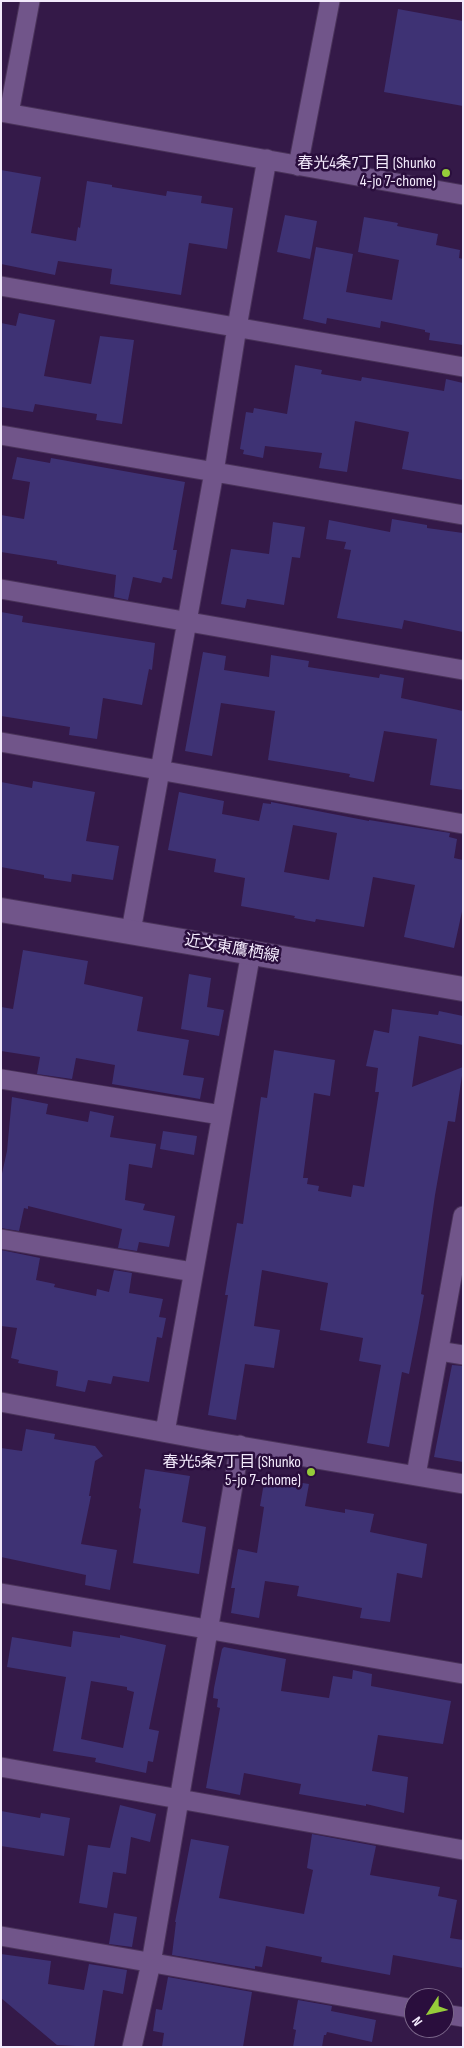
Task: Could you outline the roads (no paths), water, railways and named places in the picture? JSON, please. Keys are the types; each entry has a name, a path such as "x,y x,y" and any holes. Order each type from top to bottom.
{"street":[{"path":"30,1 5,112 463,195"},
{"path":"298,166 330,1"},
{"path":"132,931 214,472 237,327 267,159"},
{"path":"1,286 463,367"},
{"path":"1,435 463,515"},
{"path":"1,589 187,620 463,670"},
{"path":"1,742 463,824"},
{"name":"近文東鷹栖線","path":"1,910 463,989"},
{"path":"165,1432 251,952"},
{"path":"1,1080 222,1115"},
{"path":"416,1475 463,1216"},
{"path":"1,1239 193,1272"},
{"path":"439,1351 463,1355"},
{"path":"1,1402 205,1440 463,1484"},
{"path":"132,2047 150,1963 240,1445"},
{"path":"1,1593 463,1674"},
{"path":"1,1767 463,1850"},
{"path":"1,1936 404,2007"}],"place":[{"name":"春光4条7丁目 (Shunko 4-jo 7-chome)","path":"446,173"},
{"name":"春光5条7丁目 (Shunko 5-jo 7-chome)","path":"311,1472"}]}
